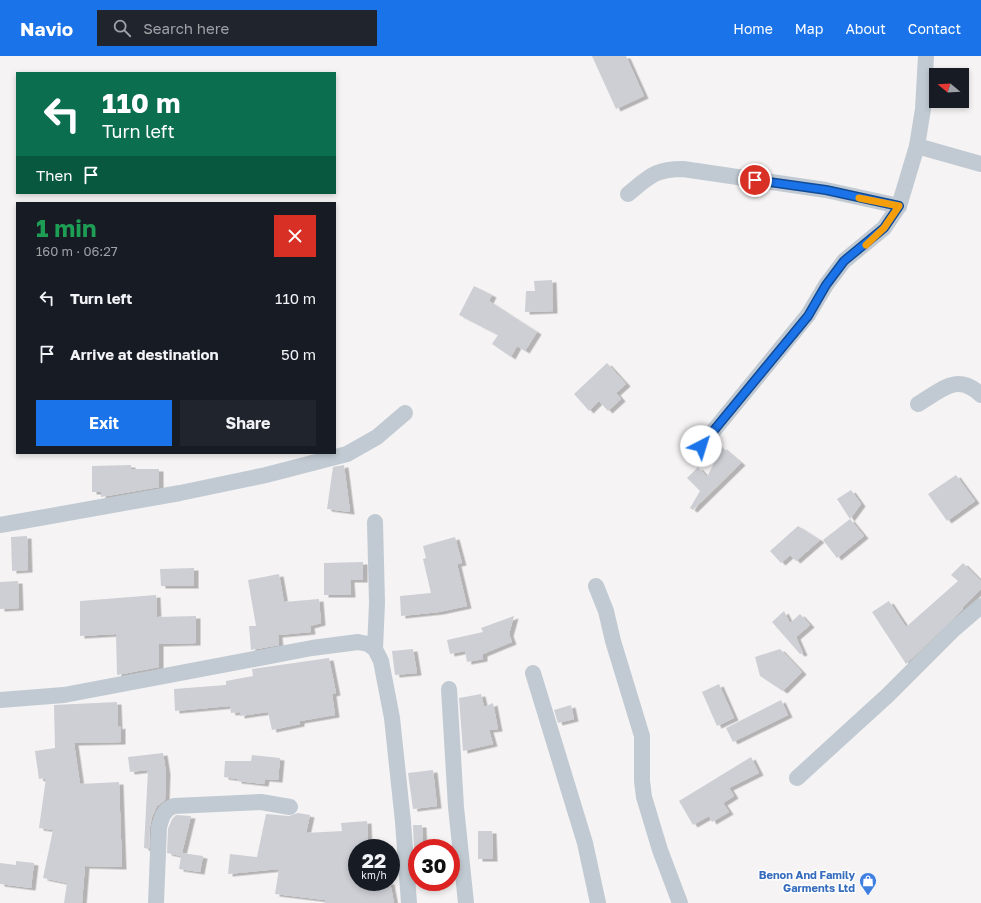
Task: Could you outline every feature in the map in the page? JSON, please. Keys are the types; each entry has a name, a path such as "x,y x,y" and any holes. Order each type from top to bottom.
{"street":[{"path":"701,446 808,316 826,285 844,261 884,228 899,206 916,146 923,109 926,56"},
{"path":"916,146 981,164"},
{"path":"628,194 653,173 668,169 683,169 826,190 899,206"},
{"path":"918,404 953,383 968,385 981,395"},
{"path":"0,525 180,493 266,475 347,454 377,437 405,413"},
{"path":"375,522 377,603 375,649"},
{"path":"596,586 606,611 613,641 642,736 642,781 644,797 660,850 680,903"},
{"path":"797,778 888,695 952,632 981,606"},
{"path":"0,700 64,695 312,648 358,642 368,644 375,649 381,661 392,718 403,822 409,903"},
{"path":"533,674 584,843 598,903"},
{"path":"449,689 456,807 466,903"},
{"path":"156,903 159,827 162,815 167,809 174,806 261,802 290,808"}],"building":[{"path":"592,56 626,56 644,96 616,109"},
{"path":"552,280 553,311 525,312 526,291 535,291 534,281"},
{"path":"474,286 492,295 489,301 537,332 525,351 517,346 511,357 492,344 498,335 459,315"},
{"path":"607,363 626,384 616,393 621,399 608,411 599,401 589,411 574,394"},
{"path":"722,447 741,463 693,510 690,508 700,491 687,478 698,467 707,477"},
{"path":"131,465 131,469 159,469 159,487 101,497 101,492 92,492 92,466"},
{"path":"344,465 350,512 327,509 333,467"},
{"path":"956,475 975,501 947,521 928,494"},
{"path":"851,490 861,504 850,519 837,499"},
{"path":"850,519 864,536 837,558 823,540"},
{"path":"798,526 820,540 796,561 790,555 781,563 770,551"},
{"path":"27,536 28,570 12,571 11,537"},
{"path":"455,537 462,563 457,564 467,606 439,612 401,616 400,596 431,593 423,559 426,558 423,546"},
{"path":"363,562 363,580 350,580 351,595 324,595 324,563"},
{"path":"963,563 981,581 981,589 962,608 963,609 906,664 872,612 889,601 906,627 958,581 951,575"},
{"path":"194,568 194,586 161,586 160,569"},
{"path":"279,574 284,602 319,599 321,623 310,626 311,632 278,635 279,645 251,650 249,626 256,626 248,580"},
{"path":"18,581 19,608 0,609 0,582"},
{"path":"156,595 157,617 196,616 196,643 159,644 159,667 117,675 116,634 80,636 80,601"},
{"path":"784,611 790,623 800,614 810,625 796,637 803,653 800,654 772,622"},
{"path":"514,616 509,634 512,642 483,654 483,659 467,662 465,651 450,654 447,640 483,632 481,628"},
{"path":"413,649 417,673 395,675 392,651"},
{"path":"780,649 802,672 783,691 760,676 755,657"},
{"path":"329,658 336,693 332,694 335,715 300,721 300,724 272,730 268,712 240,716 240,712 231,713 230,706 175,711 174,689 226,685 226,681 253,676 252,669"},
{"path":"719,684 734,718 717,726 702,692"},
{"path":"481,694 484,707 493,703 498,729 489,730 493,744 463,751 459,698"},
{"path":"781,700 788,715 733,742 726,728"},
{"path":"117,702 118,727 121,726 121,742 74,743 80,784 119,782 122,867 85,866 82,903 64,903 67,883 43,878 53,830 39,828 46,778 39,779 35,751 55,748 54,705"},
{"path":"571,705 574,719 558,723 554,710"},
{"path":"163,753 166,772 165,800 157,806 152,817 149,849 144,848 148,770 130,772 128,757"},
{"path":"252,755 280,758 278,780 265,779 264,784 237,781 237,779 224,777 225,761 251,761"},
{"path":"751,757 759,773 729,788 734,796 723,803 729,812 712,822 709,816 693,825 679,801"},
{"path":"433,770 437,806 413,809 408,773"},
{"path":"298,813 310,815 306,833 342,831 341,823 367,821 368,839 348,839 348,891 392,891 394,903 325,903 325,900 275,894 279,869 228,874 230,854 257,857 266,814 289,816"},
{"path":"176,815 191,816 182,853 203,856 200,872 179,869 181,856 167,853 168,829 172,819"},
{"path":"413,825 422,825 423,839 414,839"},
{"path":"478,831 492,831 493,859 478,859"},
{"path":"16,861 34,863 31,888 0,884 0,863 16,865"}],"slow traffic":[{"path":"859,198 899,206 884,228 866,245"}],"place":[{"name":"Benon And Family Garments Ltd","path":"868,896"}],"route":[{"path":"701,446 808,316 826,285 844,261 869,242 884,228 899,206 826,190 755,180"}]}
